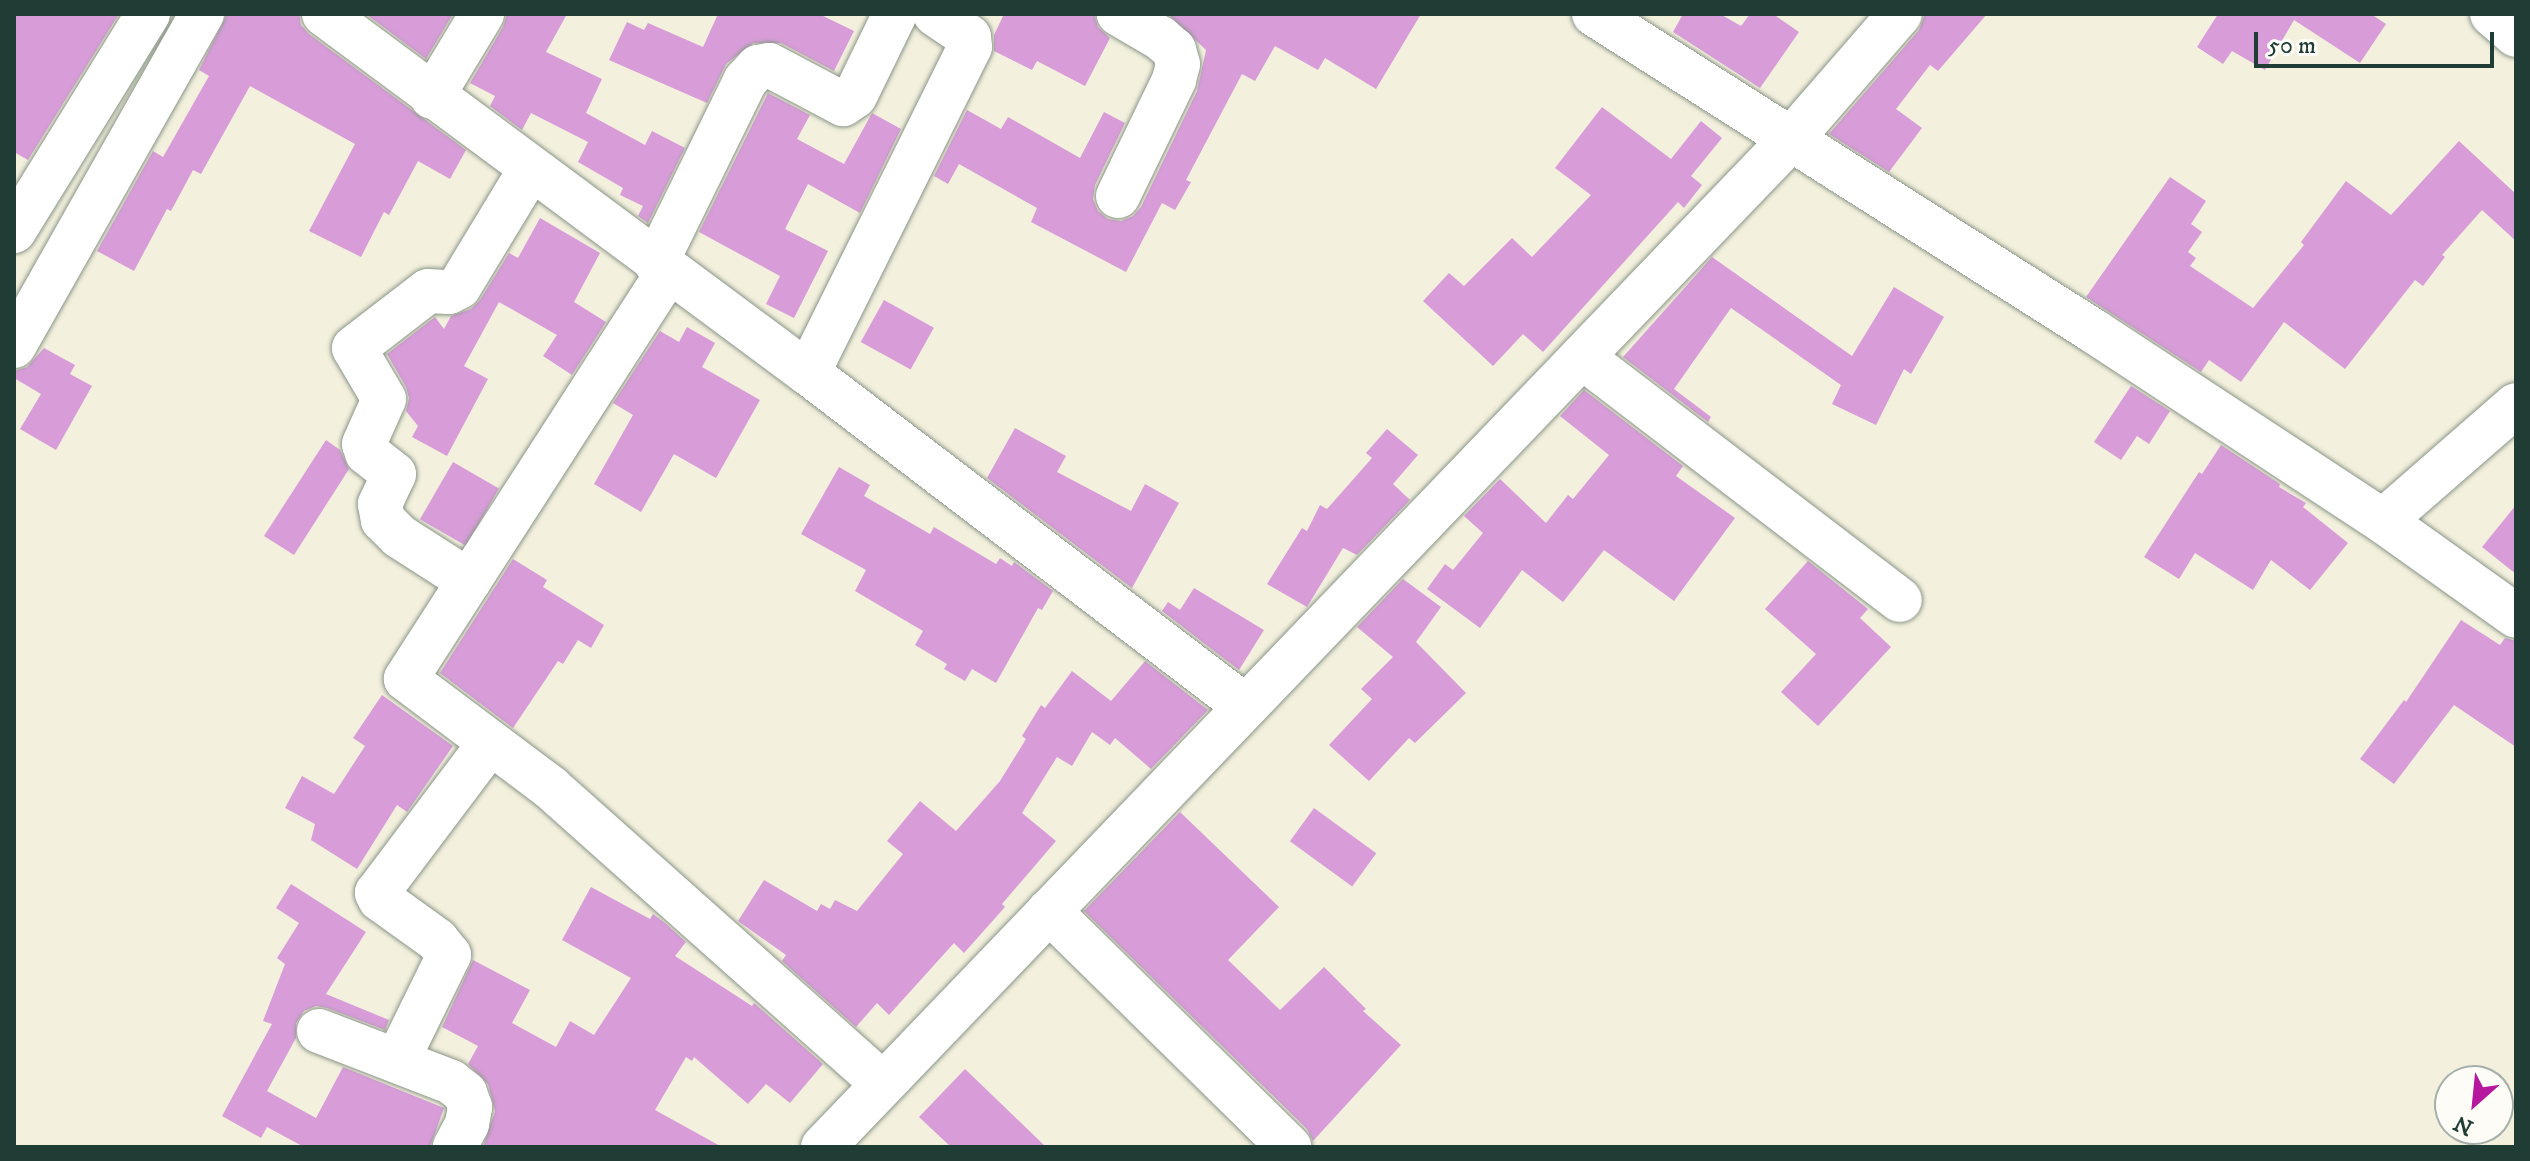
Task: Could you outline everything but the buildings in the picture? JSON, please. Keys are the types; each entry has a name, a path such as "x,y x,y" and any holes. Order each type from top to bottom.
{"street":[{"path":"14,231 148,14"},
{"path":"14,346 202,14"},
{"path":"324,14 808,373 1245,706"},
{"path":"432,97 482,14"},
{"path":"882,1083 563,799 406,679 662,267 745,81 758,67 769,65 843,104 855,96 895,14"},
{"path":"808,373 970,47 969,37 935,14"},
{"path":"1118,196 1174,80 1178,64 1174,50 1160,38 1119,14"},
{"path":"1594,14 1793,137 2383,521 2516,616"},
{"path":"823,1147 1793,137 1900,14"},
{"path":"2492,14 2516,35"},
{"path":"469,581 399,536 383,520 380,504 394,474 367,453 364,444 384,399 354,348 428,291 449,292 459,287 531,168"},
{"path":"1582,357 1900,600"},
{"path":"2383,521 2516,405"},
{"path":"398,1059 449,955 437,940 380,899 377,893 490,743"},
{"path":"1049,911 1289,1147"},
{"path":"319,1031 398,1059 451,1082 465,1093 470,1107 467,1124 455,1147"}]}
